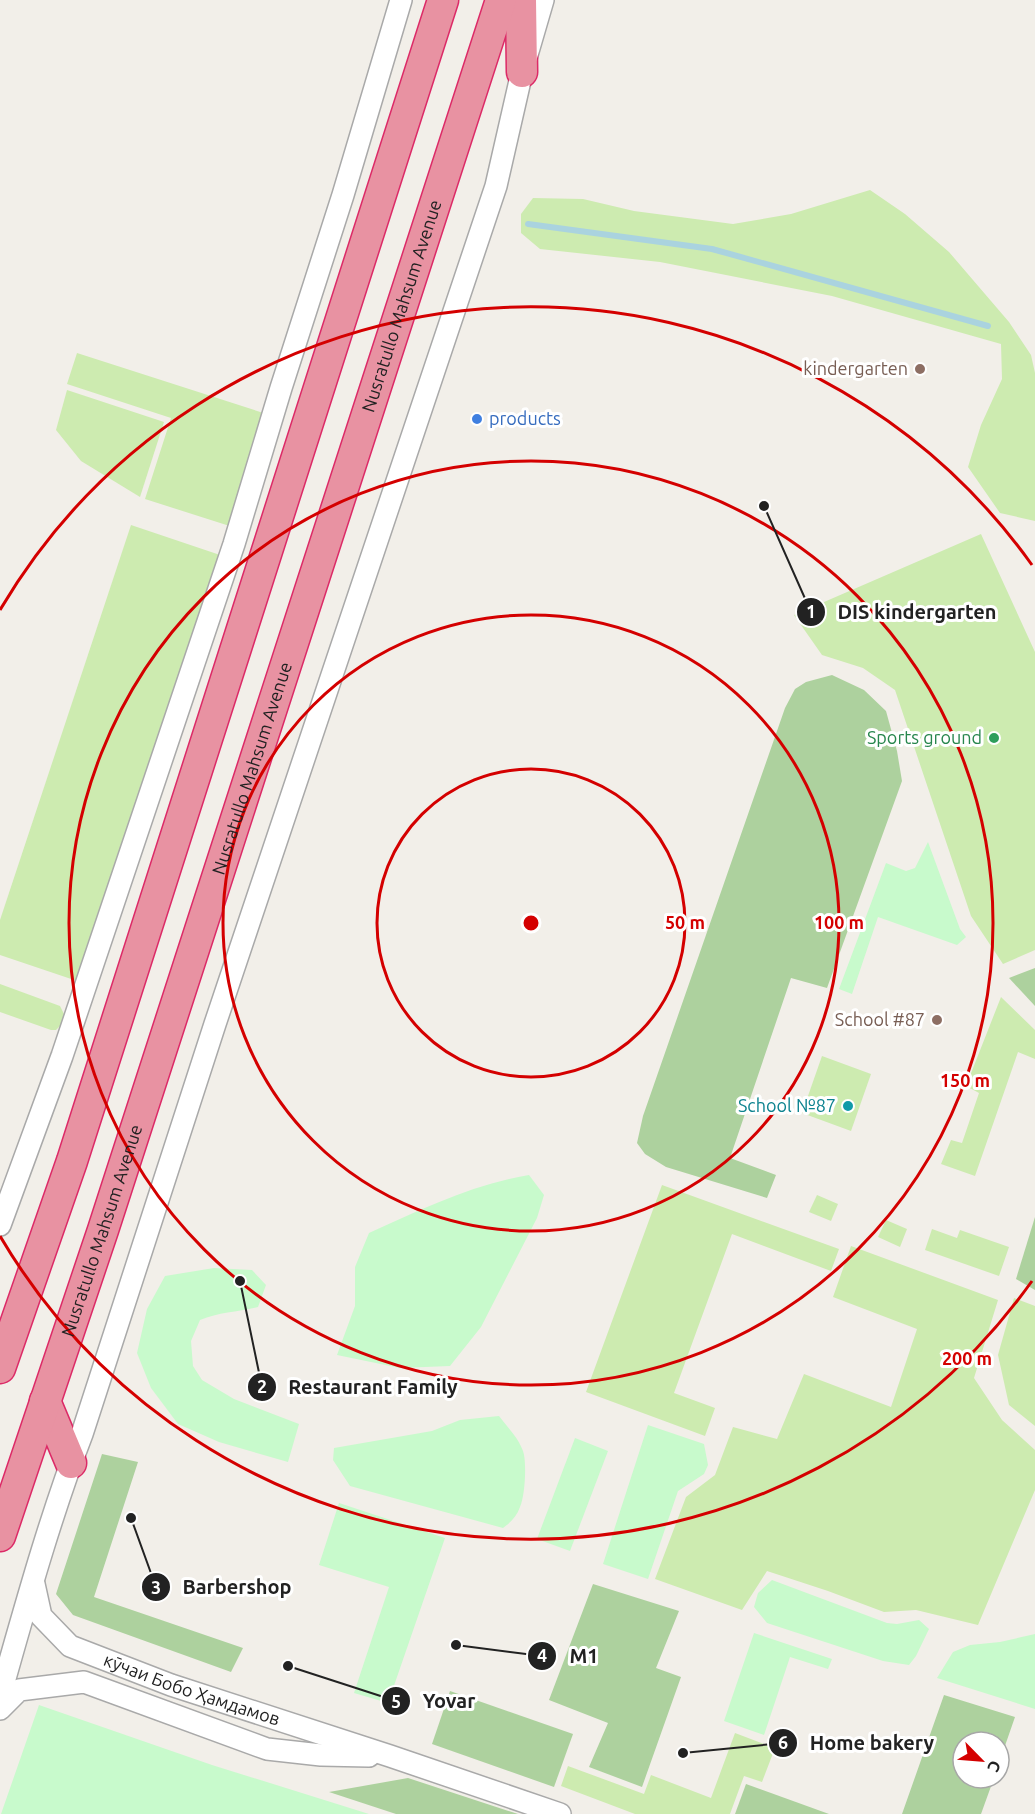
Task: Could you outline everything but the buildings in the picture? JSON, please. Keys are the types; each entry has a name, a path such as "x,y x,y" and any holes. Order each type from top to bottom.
{"highway":[{"path":"0,1368 72,1161 443,0"},
{"name":"Nusratullo Mahsum Avenue","path":"0,1536 103,1230 501,0"},
{"path":"521,0 522,72"},
{"path":"45,1401 71,1463"}],"street":[{"path":"0,1225 62,1056 234,544 280,388 343,195 401,0"},
{"path":"0,1696 33,1581 71,1463 90,1412 219,1013 496,186 522,72 543,0"},
{"name":"кӯчаи Бобо Ҳамдамов","path":"33,1581 41,1616 70,1646 171,1685 560,1814"},
{"name":"кӯчаи Бобо Ҳамдамов","path":"0,1709 19,1690 84,1682 267,1749 321,1755 390,1756"}],"green space":[{"path":"870,190 905,214 949,252 1009,322 1031,355 1035,373 1035,521 1000,513 968,467 981,425 1002,379 1001,344 832,296 660,262 540,249 521,233 521,214 533,198 583,199 634,211 733,224 791,214"},
{"path":"77,353 276,417 239,529 145,499 171,418 67,384"},
{"path":"67,390 164,422 140,497 81,461 56,430"},
{"path":"131,525 229,558 86,984 0,955 0,920"},
{"path":"981,534 1035,652 1035,950 1003,964 971,916 895,690 863,668 822,655 794,615"},
{"path":"832,675 864,690 886,711 897,751 902,781 827,988 791,978 730,1158 776,1175 767,1198 666,1167 645,1154 637,1143 643,1116 785,708 795,689 806,682"},
{"path":"928,842 960,929 966,937 957,945 878,917 852,994 839,989 886,863 906,871 915,868"},
{"path":"1035,968 1035,1006 1009,978"},
{"path":"0,984 60,1006 65,1016 62,1024 56,1030 51,1030 0,1012"},
{"path":"1001,997 1035,1030 1035,1059 1018,1052 975,1176 941,1164 951,1140 962,1143 979,1093 966,1086"},
{"path":"822,1056 871,1074 851,1131 802,1113"},
{"path":"529,1175 544,1195 537,1218 481,1327 450,1366 400,1368 337,1355 355,1306 355,1267 369,1233 467,1191"},
{"path":"662,1185 839,1249 831,1271 732,1234 674,1393 715,1408 705,1436 586,1392"},
{"path":"817,1195 838,1204 831,1221 809,1212"},
{"path":"1035,1217 1035,1290 1016,1279"},
{"path":"886,1220 907,1229 900,1247 878,1237"},
{"path":"932,1229 957,1238 960,1230 1009,1247 999,1276 925,1250"},
{"path":"851,1246 998,1300 974,1378 1002,1420 1035,1450 1035,1490 978,1625 916,1610 884,1612 767,1571 742,1610 655,1579 686,1497 715,1475 733,1427 777,1439 804,1374 891,1407 917,1329 833,1297"},
{"path":"214,1268 252,1270 266,1285 258,1307 200,1320 191,1341 193,1366 202,1380 234,1399 299,1424 288,1462 219,1442 178,1424 151,1388 137,1353 147,1309 165,1276"},
{"path":"1014,1298 1035,1306 1035,1426 1009,1405 998,1355"},
{"path":"499,1416 518,1441 525,1463 522,1502 511,1522 503,1528 350,1486 333,1460 334,1448 432,1431 460,1420"},
{"path":"648,1425 704,1444 708,1465 704,1474 678,1491 648,1579 603,1564"},
{"path":"575,1438 608,1451 570,1551 537,1539"},
{"path":"102,1454 138,1462 94,1597 243,1648 231,1672 73,1615 56,1594"},
{"path":"339,1503 445,1538 388,1703 354,1693 389,1587 319,1565"},
{"path":"772,1580 887,1623 897,1624 919,1620 929,1629 909,1665 883,1661 767,1623 754,1607 758,1593"},
{"path":"593,1584 679,1611 656,1668 681,1677 642,1787 589,1767 608,1723 549,1700"},
{"path":"754,1633 832,1659 828,1669 790,1657 764,1735 724,1721"},
{"path":"1035,1634 1035,1709 937,1678 953,1652 970,1645 1000,1642"},
{"path":"450,1691 573,1734 554,1787 432,1744"},
{"path":"944,1695 1015,1717 1010,1730 951,1730 951,1790 990,1790 981,1814 902,1814"},
{"path":"39,1705 212,1765 369,1814 1,1814"},
{"path":"735,1733 775,1748 762,1782 744,1776 730,1814 635,1814 561,1786 568,1766 644,1794 651,1775 711,1798"},
{"path":"408,1778 518,1814 396,1814 329,1792"},
{"path":"746,1784 829,1814 735,1814"}],"waterway":[{"path":"528,224 712,249 988,326"}],"place":[{"name":"kindergarten","path":"920,369"},
{"name":"products","path":"477,419"},
{"name":"DIS kindergarten","path":"764,506"},
{"name":"Sports ground","path":"994,738"},
{"name":"School #87","path":"937,1020"},
{"name":"School №87","path":"848,1106"},
{"name":"Restaurant Family","path":"240,1281"},
{"name":"Barbershop","path":"131,1518"},
{"name":"М1","path":"456,1645"},
{"name":"Yovar","path":"288,1666"},
{"name":"Нome bakery","path":"683,1753"}]}
